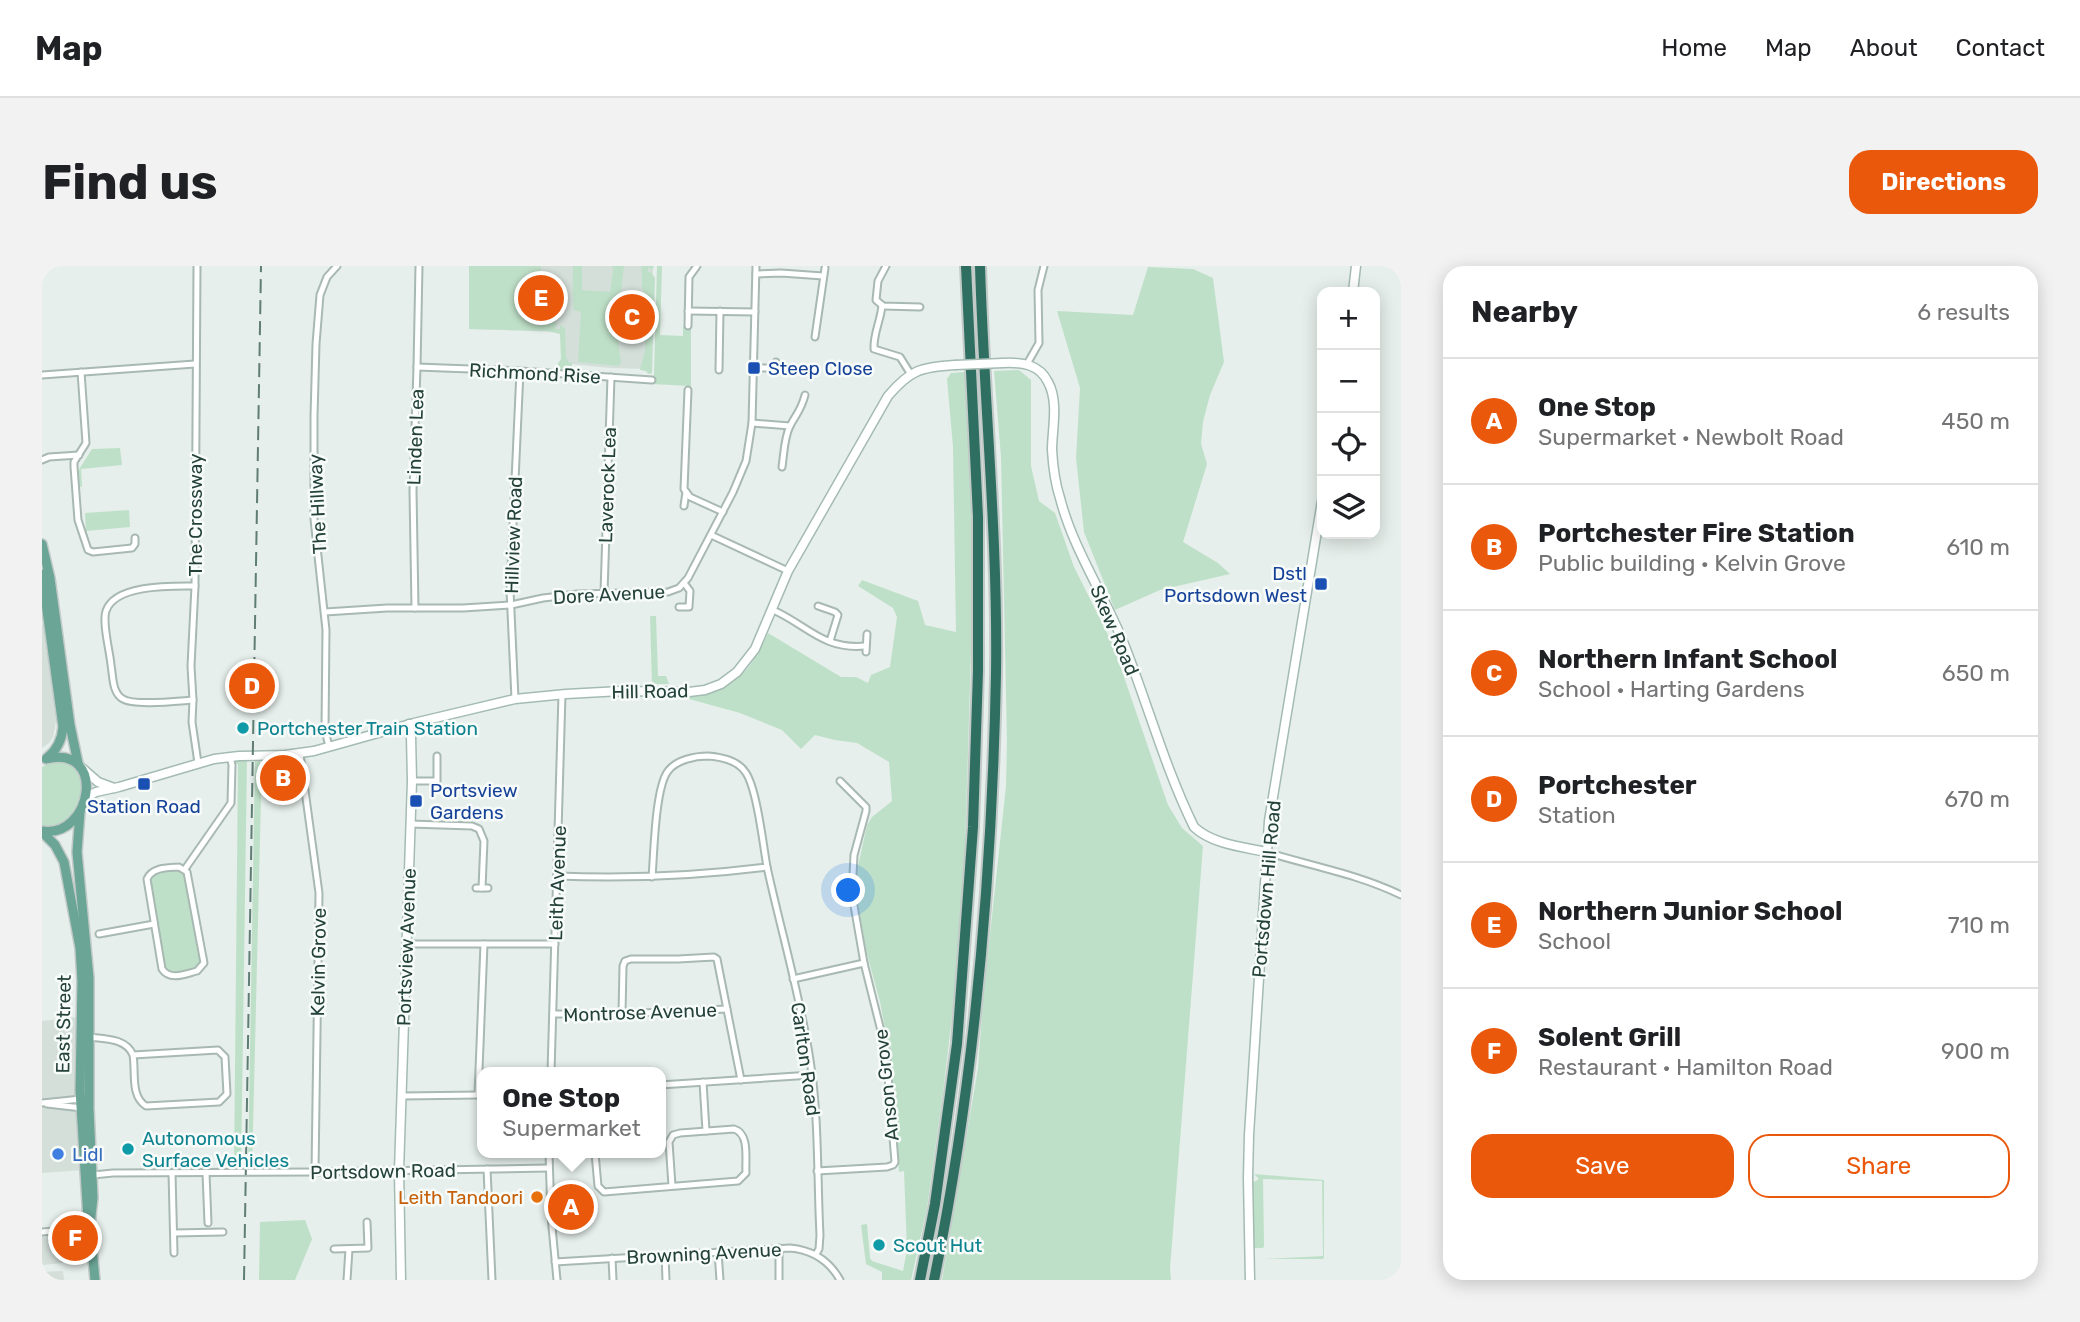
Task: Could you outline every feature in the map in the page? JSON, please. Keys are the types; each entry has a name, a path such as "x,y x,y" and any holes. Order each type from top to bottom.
{"highway":[{"path":"920,1280 936,1204 957,1044 973,827 978,671 978,517 966,266"},
{"path":"934,1280 949,1207 971,1047 990,839 996,672 993,531 980,266"}],"main road":[{"path":"42,544 50,578 70,725 85,779 85,798"},
{"path":"42,574 63,727 59,744 45,760"},
{"path":"45,760 66,757 80,765"},
{"name":"East Street","path":"85,798 80,812 77,852 87,952 87,1214 90,1226"},
{"path":"42,831 53,832 64,828 80,812"},
{"name":"East Street","path":"42,831 58,850 67,870 80,948 81,1026 93,1175 90,1226"},
{"path":"90,1226 94,1280"}],"street":[{"name":"The Crossway","path":"197,266 195,586 191,666 193,734 198,763"},
{"name":"The Hillway","path":"329,747 325,730 325,612 313,496 316,344 320,295 327,277 337,266"},
{"name":"Linden Lea","path":"415,608 413,491 419,266"},
{"path":"688,326 689,277 697,266"},
{"name":"Dore Avenue","path":"325,612 511,605 543,597 668,592 680,588 723,512 746,461 752,423 756,266"},
{"path":"883,305 873,342 874,349 900,357 910,373 938,366 1018,362 1027,364 1039,343 1038,290 1044,266"},
{"path":"1354,287 1356,266"},
{"path":"883,267 876,300 883,305 920,307"},
{"path":"815,337 825,268"},
{"path":"756,274 824,276"},
{"path":"688,311 755,312"},
{"path":"719,370 720,312"},
{"path":"720,352 728,352"},
{"path":"754,368 776,368 776,362"},
{"path":"42,375 195,364"},
{"name":"Skew Road","path":"1027,364 1038,369 1052,388 1052,454 1068,525 1124,643 1186,811 1201,834 1266,852"},
{"name":"Richmond Rise","path":"418,367 652,380"},
{"name":"Hillview Road","path":"514,699 511,605 520,371"},
{"path":"81,372 86,443 74,462 74,467 77,511 88,550 93,552 132,548 135,538"},
{"name":"Hill Road","path":"230,757 300,754 514,699 621,691 677,693 714,687 730,678 748,660 758,644 788,571 883,404 910,373"},
{"name":"Laverock Lea","path":"604,593 611,377"},
{"path":"688,390 684,484 687,492 697,501 723,512"},
{"path":"782,467 790,426 799,413 805,395"},
{"path":"752,423 790,426"},
{"path":"42,460 79,455"},
{"path":"684,506 687,492"},
{"name":"Portsdown Hill Road","path":"1250,1280 1248,1157 1266,852 1317,532"},
{"path":"711,535 788,571"},
{"path":"679,607 690,607 690,591 684,583"},
{"path":"193,701 135,703 120,698 114,682 105,617 110,603 128,592 195,586"},
{"path":"818,606 838,615 830,641"},
{"path":"773,610 786,615 812,634 830,641 866,649 867,634"},
{"name":"Leith Avenue","path":"551,1067 562,694"},
{"name":"Portsview Avenue","path":"401,1280 399,1171 412,781 410,724"},
{"name":"Kelvin Grove","path":"300,754 319,893 315,1172"},
{"path":"412,781 437,781 437,756"},
{"name":"Carlton Road","path":"652,877 657,817 663,782 668,771 676,764 706,756 727,760 744,769 756,805 812,1075 820,1235 816,1254"},
{"path":"85,798 93,793 198,763 230,757 231,803 185,869"},
{"path":"80,765 98,782 114,788"},
{"name":"Anson Grove","path":"817,1171 891,1166 895,1162 886,1051 863,963 852,894 856,848 866,807 839,781"},
{"path":"410,824 472,826 479,829 484,841 482,888"},
{"path":"1266,852 1378,884 1401,895"},
{"path":"179,867 185,869 204,963 200,970 170,976 163,972 154,924 147,876 154,871 179,867"},
{"path":"557,876 700,875 767,867"},
{"path":"99,934 154,924"},
{"path":"407,944 555,944"},
{"path":"481,1067 484,944"},
{"path":"622,1014 625,961 714,957 717,959 741,1080"},
{"path":"793,979 863,963"},
{"name":"Montrose Avenue","path":"553,1014 727,1009"},
{"path":"81,1026 89,1038 110,1039 130,1049 134,1055 136,1095 146,1106 219,1102 227,1094 225,1057 218,1050 134,1055"},
{"path":"666,1085 812,1075"},
{"path":"703,1082 706,1131"},
{"path":"402,1096 477,1095"},
{"path":"43,1103 86,1104"},
{"path":"595,1158 598,1186 602,1191 672,1186 738,1181 745,1176 742,1133 734,1129 676,1133 670,1139 672,1186"},
{"path":"548,1158 557,1280"},
{"name":"Portsdown Road","path":"93,1175 548,1168"},
{"path":"487,1169 492,1280"},
{"path":"172,1173 174,1253"},
{"path":"206,1173 208,1223"},
{"path":"334,1249 368,1248 367,1222"},
{"path":"42,1232 90,1226"},
{"path":"174,1233 223,1232"},
{"path":"779,1248 779,1280"},
{"name":"Browning Avenue","path":"555,1262 779,1248 800,1249 816,1254"},
{"path":"347,1280 349,1249"},
{"path":"718,1252 720,1280"},
{"path":"816,1254 828,1263 840,1280"},
{"path":"665,1255 666,1280"},
{"path":"612,1258 613,1280"}],"shaded area":[{"path":"469,266 653,266 648,369 561,363 561,332 469,329"},
{"path":"45,623 56,722 53,737 42,748 42,625"},
{"path":"77,1017 84,1170 42,1173 42,1021"},
{"path":"51,1236 51,1243 62,1241 63,1263 42,1265 42,1237"},
{"path":"63,1271 64,1280 42,1280 42,1272"}],"green space":[{"path":"469,266 541,266 540,303 546,304 546,318 557,323 555,329 560,329 560,325 565,328 566,357 569,363 572,362 572,367 564,371 558,369 561,359 560,334 547,331 469,329"},
{"path":"573,266 582,266 582,290 610,292 612,266 624,266 620,301 618,305 612,305 608,312 608,315 612,315 612,320 616,321 615,339 618,339 621,362 619,366 578,362 581,312 574,310"},
{"path":"641,266 654,266 652,270 648,267 648,272 655,278 652,373 648,374 640,370 645,345 641,331 644,320 641,304 644,289"},
{"path":"657,266 662,266 660,335 683,336 683,326 691,326 691,386 651,384 654,374"},
{"path":"1148,267 1193,269 1213,278 1224,362 1210,395 1203,422 1201,444 1207,464 1183,542 1218,563 1230,574 1160,590 1115,610 1084,532 1076,458 1080,388 1057,311 1133,315"},
{"path":"1019,370 1031,380 1031,466 1039,501 1055,513 1074,567 1113,645 1168,805 1182,828 1203,846 1171,1280 942,1280 978,1068 1006,786 1001,457 994,371"},
{"path":"965,372 974,551 964,884 955,991 927,1208 911,1280 882,1280 882,1272 866,1264 861,1225 867,1224 872,1261 903,1271 907,1250 904,1171 899,1172 890,1053 866,950 857,897 857,871 867,825 872,817 892,801 889,762 857,743 815,735 801,749 782,730 740,713 689,699 689,695 719,687 739,677 754,660 768,633 841,677 856,677 868,683 871,675 890,667 897,617 893,608 858,586 862,580 918,601 925,625 956,632 953,447 947,379 951,373"},
{"path":"120,448 122,465 81,469 82,487 79,486 78,471 92,449"},
{"path":"129,510 130,527 86,531 85,513"},
{"path":"650,616 656,616 658,676 666,676 669,684 652,684"},
{"path":"247,758 241,1172 234,1171 238,764 234,764 237,759"},
{"path":"255,759 260,759 261,797 252,1171 248,1170"},
{"path":"66,761 76,768 79,775 79,805 71,818 62,824 42,827 42,767"},
{"path":"178,869 183,871 187,878 200,965 193,970 171,973 163,966 149,882 157,873"},
{"path":"1254,1174 1324,1180 1323,1259 1264,1259 1323,1256 1322,1181 1263,1179 1264,1246 1252,1248 1251,1179 1254,1182 1259,1179"},
{"path":"305,1220 312,1239 295,1280 259,1280 260,1222"}],"railway":[{"path":"244,1280 261,266"}],"place":[{"name":"Northern Junior School","path":"541,298"},
{"name":"Northern Infant School","path":"632,317"},
{"name":"Steep Close","path":"754,368"},
{"name":"Dstl Portsdown West","path":"1321,584"},
{"name":"Portchester","path":"252,686"},
{"name":"Portchester Train Station","path":"243,728"},
{"name":"Portchester Fire Station","path":"283,778"},
{"name":"Station Road","path":"144,784"},
{"name":"Portsview Gardens","path":"416,801"},
{"name":"Autonomous Surface Vehicles","path":"128,1149"},
{"name":"Lidl","path":"58,1154"},
{"name":"Leith Tandoori","path":"537,1197"},
{"name":"One Stop","path":"571,1207"},
{"name":"Solent Grill","path":"75,1238"},
{"name":"Scout Hut","path":"879,1245"}]}
